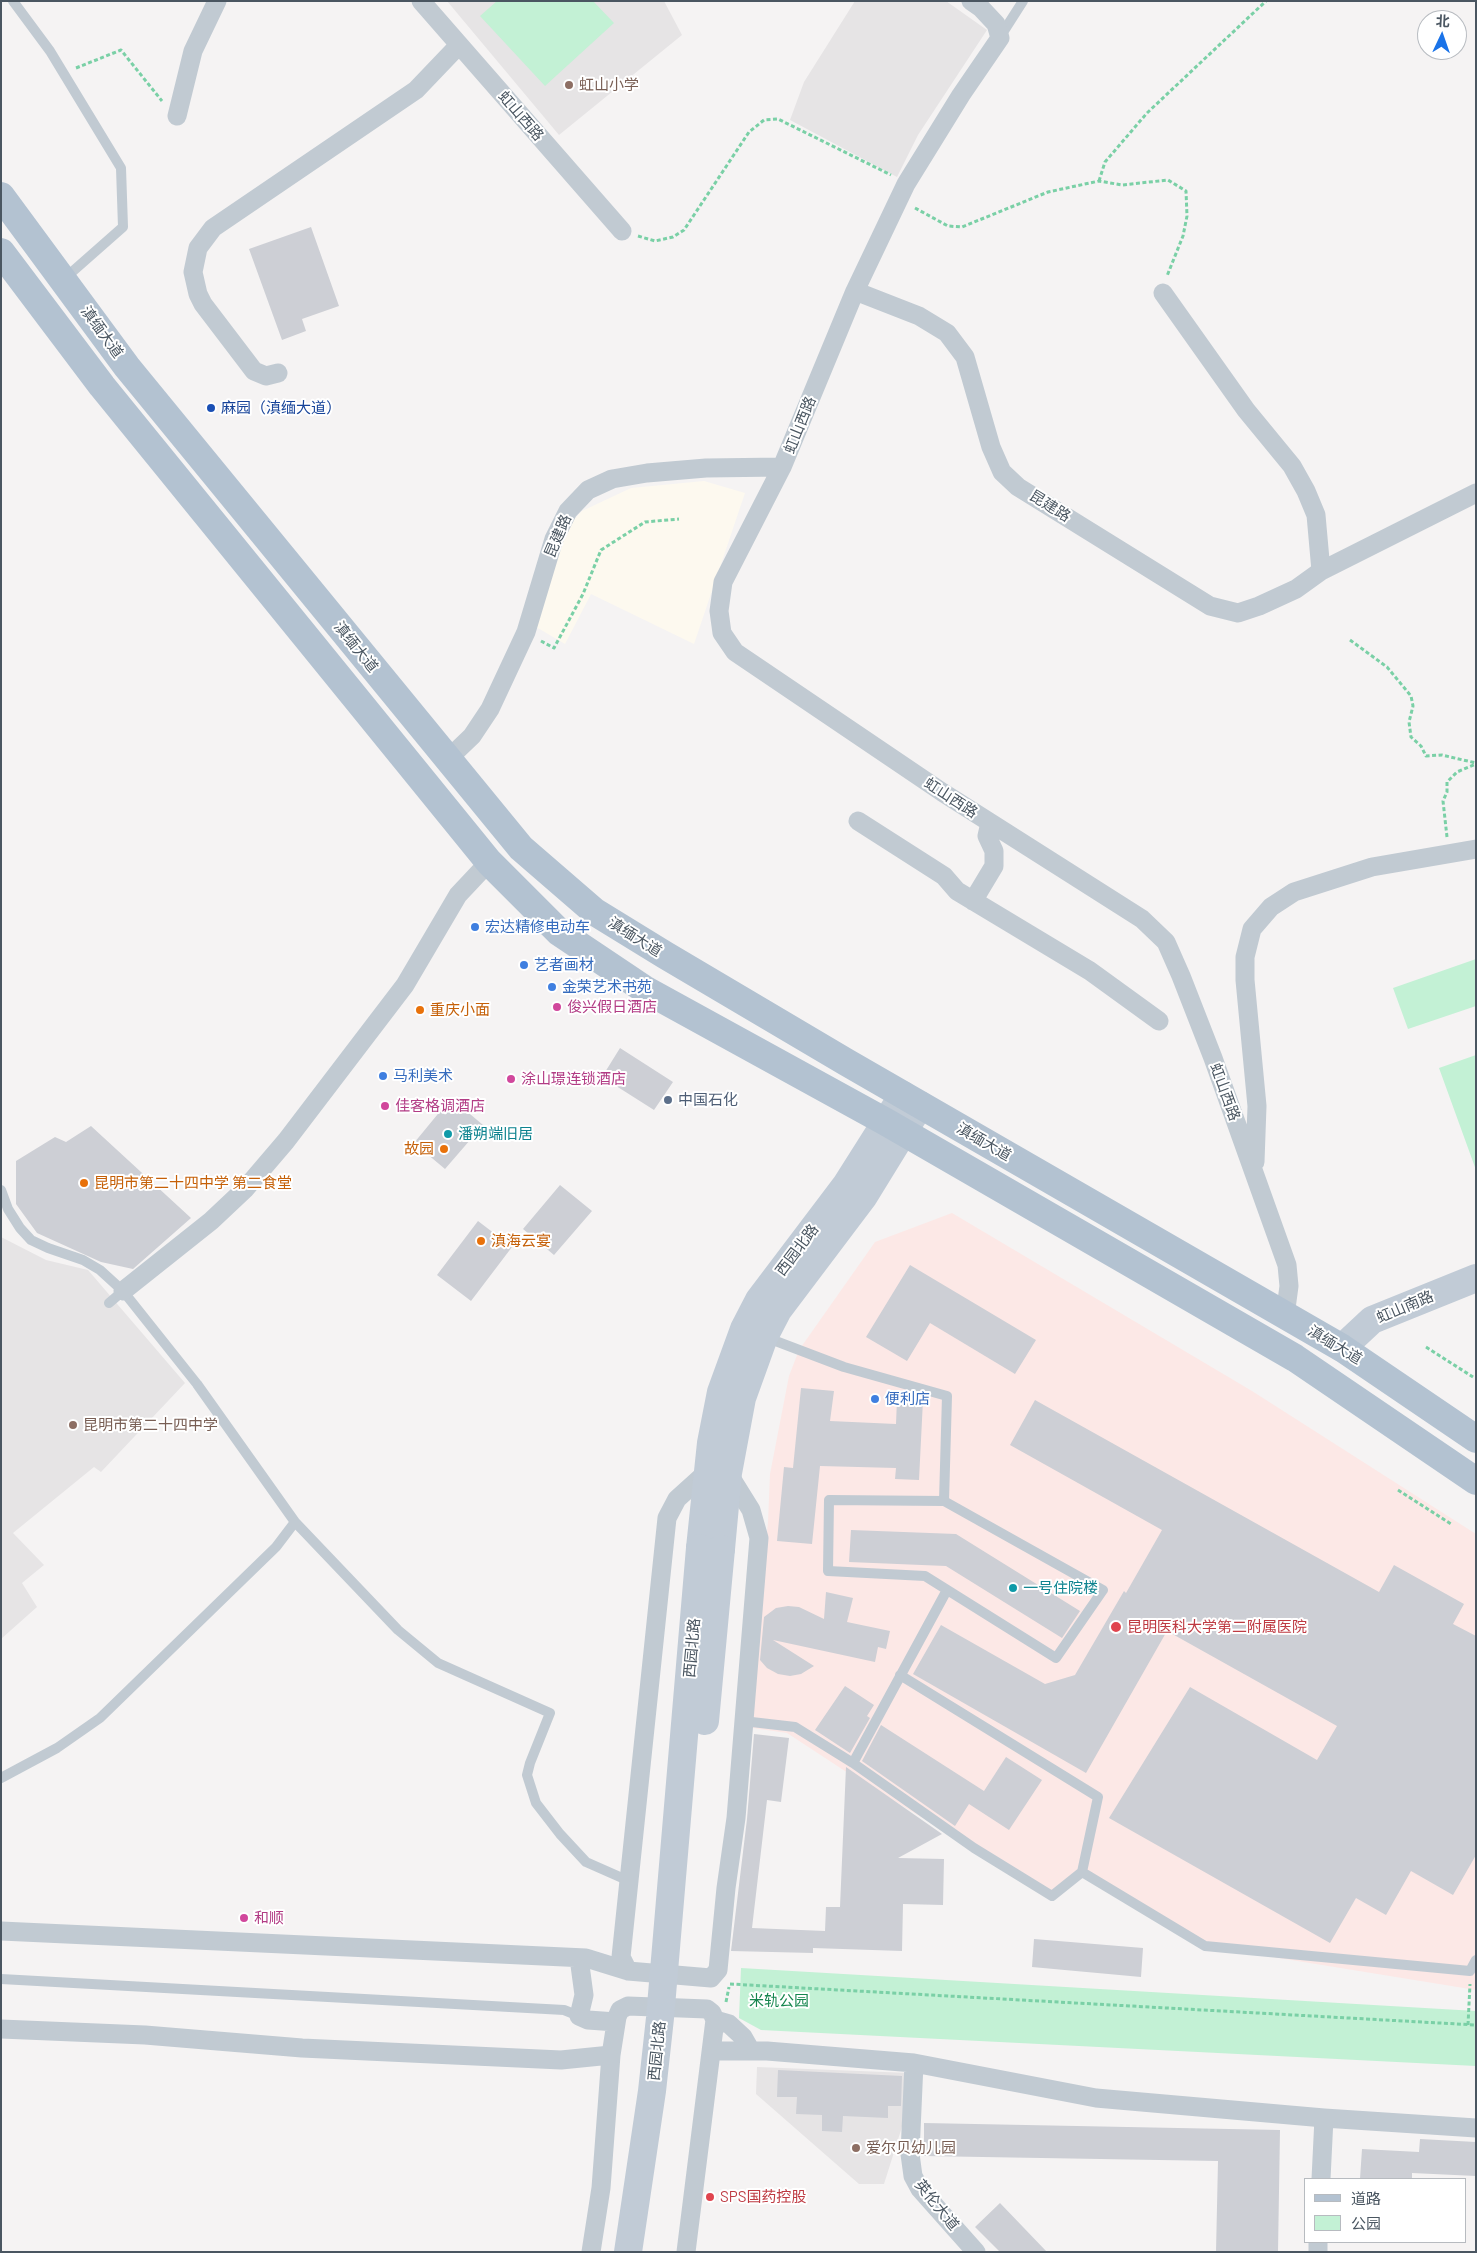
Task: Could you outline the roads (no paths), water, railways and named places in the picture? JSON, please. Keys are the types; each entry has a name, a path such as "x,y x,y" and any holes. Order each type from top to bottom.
{"main road":[{"name":"滇缅大道","path":"1,196 127,367 521,848 595,912 665,956 1342,1348 1476,1439"},
{"path":"1,252 102,386 489,862 559,932 644,989 895,1127 1295,1358 1476,1481"},
{"name":"西园北路","path":"718,1472 711,1443 721,1392 744,1329 759,1300 846,1186 895,1127 912,1100"},
{"name":"西园北路","path":"628,2252 652,2091 718,1472 764,1337 778,1310 864,1196 895,1127"},
{"name":"虹山南路","path":"1342,1348 1372,1320 1476,1278"},
{"name":"西园北路","path":"647,2252 670,2094 678,2020 711,1549"}],"street":[{"path":"177,116 193,51 217,1"},
{"name":"虹山西路","path":"421,1 622,231"},
{"path":"971,1 981,8 996,24 1000,38"},
{"name":"虹山西路","path":"1000,38 896,191 782,468 723,582 719,612 722,633 735,652 990,823 1142,919 1166,942 1181,976 1287,1265 1289,1286 1285,1316"},
{"path":"278,373 266,376 254,371 203,304 198,294 193,272 198,248 213,228 416,90 459,45"},
{"name":"昆建路","path":"855,291 919,316 947,333 965,356 992,447 1002,472 1018,487 1210,606 1238,613 1296,589 1321,571 1476,492"},
{"path":"1164,294 1246,410 1292,466 1306,491 1316,515 1321,571"},
{"name":"昆建路","path":"448,759 472,736 490,709 526,632 554,539 568,510 588,490 612,479 647,472 706,468 782,468"},
{"path":"858,821 944,876 957,891 1090,971 1159,1021"},
{"path":"973,900 994,866 994,851 987,836 990,823"},
{"path":"1254,1171 1256,1106 1245,965 1245,957 1252,929 1271,907 1294,892 1372,866 1476,849"},
{"path":"116,1297 211,1221 245,1189 292,1133 405,985 458,896 489,862"},
{"path":"1,1931 579,1958 628,1971 722,1980 718,1970 726,1888 736,1818 759,1538 751,1510 718,1472 677,1499 667,1518 621,1957 628,1971"},
{"path":"579,1958 584,1995 579,2016 588,2020 616,2022"},
{"path":"591,2252 601,2188 611,2055 616,2022 620,2010 628,2006 706,2009 712,2013 715,2020 686,2252"},
{"path":"715,2020 729,2024 743,2037 751,2051"},
{"path":"1,2029 145,2036 302,2048 561,2060 611,2055"},
{"path":"711,2051 767,2051 914,2063 1096,2098 1324,2118 1476,2128"},
{"name":"英伦大道","path":"914,2063 910,2154 913,2176 920,2189 976,2252"},
{"path":"1321,2178 1324,2118"}],"lane":[{"path":"13,1 50,51 121,168 122,227 63,279"},
{"path":"1000,38 1023,1"},
{"path":"1,1190 8,1209 20,1228 31,1240 83,1260 100,1270 116,1297 197,1384 295,1522 398,1630 438,1663 550,1713 530,1762 527,1776 536,1803 560,1834 586,1862 629,1881"},
{"path":"764,1337 844,1367 946,1396 944,1501"},
{"path":"829,1500 944,1501 1103,1590 1056,1658 925,1576 828,1571 829,1500"},
{"path":"1,1778 57,1748 100,1718 276,1547 295,1522"},
{"path":"853,1763 947,1590"},
{"path":"743,1721 796,1727 853,1763 974,1848 1052,1896 1082,1872 1098,1798 900,1676"},
{"path":"1082,1872 1205,1946 1470,1971 1476,1960"},
{"path":"1,1980 564,2010 579,2016"}],"place":[{"name":"虹山小学","path":"569,85"},
{"name":"麻园（滇缅大道）","path":"211,408"},
{"name":"宏达精修电动车","path":"475,927"},
{"name":"艺者画材","path":"524,965"},
{"name":"金荣艺术书苑","path":"552,987"},
{"name":"俊兴假日酒店","path":"557,1007"},
{"name":"重庆小面","path":"420,1010"},
{"name":"马利美术","path":"383,1076"},
{"name":"涂山璟连锁酒店","path":"511,1079"},
{"name":"中国石化","path":"668,1100"},
{"name":"佳客格调酒店","path":"385,1106"},
{"name":"潘朔端旧居","path":"448,1134"},
{"name":"故园","path":"444,1149"},
{"name":"昆明市第二十四中学 第二食堂","path":"84,1183"},
{"name":"滇海云宴","path":"481,1241"},
{"name":"便利店","path":"875,1399"},
{"name":"昆明市第二十四中学","path":"73,1425"},
{"name":"一号住院楼","path":"1013,1588"},
{"name":"昆明医科大学第二附属医院","path":"1116,1627"},
{"name":"和顺","path":"244,1918"},
{"name":"爱尔贝幼儿园","path":"856,2148"},
{"name":"SPS国药控股","path":"710,2197"}],"park label":[{"name":"米轨公园","path":"779,2001"}]}
